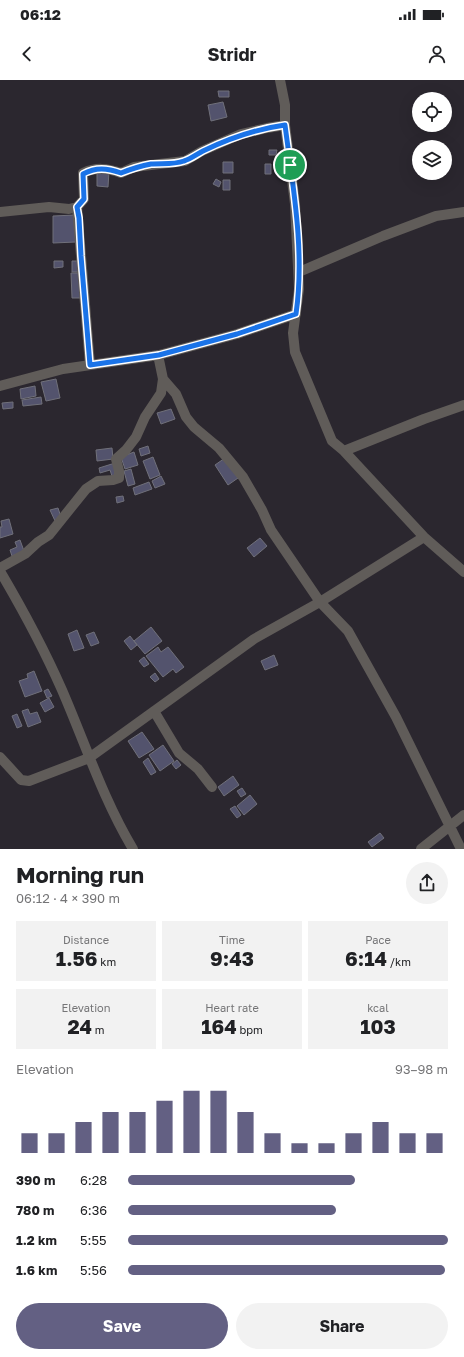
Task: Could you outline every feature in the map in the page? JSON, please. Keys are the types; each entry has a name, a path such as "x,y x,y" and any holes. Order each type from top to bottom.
{"street":[{"path":"280,80 285,105 285,125 295,204 300,289 294,333 295,352 332,441 424,537 464,572"},
{"path":"0,212 49,207 69,209 77,207 84,199 83,174 93,169 109,169 121,173 134,167 185,161 202,151 241,134 285,125"},
{"path":"77,207 90,365"},
{"path":"299,272 383,236 436,216 464,212"},
{"path":"0,386 63,369 158,356 237,334 296,314"},
{"path":"0,568 25,554 49,535 86,489 98,481 119,478 116,459 126,450 136,437 145,417 161,393 163,379 158,356"},
{"path":"163,379 176,394 186,417 194,427 219,448 243,478 271,530 320,602 348,631 396,717 461,849"},
{"path":"344,452 424,419 464,405"},
{"path":"0,757 21,780 29,781 89,758 254,639 320,602 424,537"},
{"path":"0,571 41,643 120,828 133,849"},
{"path":"154,711 180,753 198,769 212,787"},
{"path":"421,849 464,815"}],"building":[{"path":"218,91 229,91 229,97 219,97"},
{"path":"223,102 227,117 211,121 208,105"},
{"path":"269,150 277,150 276,155 269,155"},
{"path":"223,162 233,162 233,173 223,173"},
{"path":"265,164 271,164 271,174 265,174"},
{"path":"97,171 109,171 108,187 97,186"},
{"path":"216,179 221,182 219,187 213,184"},
{"path":"223,180 230,180 230,190 223,190"},
{"path":"75,215 76,242 53,243 53,216"},
{"path":"54,261 63,261 63,267 54,268"},
{"path":"72,261 80,261 80,272 72,272"},
{"path":"71,273 81,273 81,298 72,298"},
{"path":"56,379 60,398 46,401 41,382"},
{"path":"35,386 36,396 21,399 20,389"},
{"path":"41,397 42,404 23,406 22,400"},
{"path":"13,402 13,408 3,409 2,403"},
{"path":"171,409 175,419 161,424 157,413"},
{"path":"148,446 150,453 141,456 139,449"},
{"path":"112,448 113,459 97,461 96,450"},
{"path":"134,452 138,465 125,469 121,457"},
{"path":"153,457 160,475 150,479 143,461"},
{"path":"225,458 238,478 228,485 215,465"},
{"path":"115,463 118,474 112,476 110,470 100,473 99,468"},
{"path":"131,469 135,484 128,486 124,471"},
{"path":"161,476 165,484 155,488 152,481"},
{"path":"149,482 152,489 135,495 133,488"},
{"path":"123,496 124,501 117,503 116,497"},
{"path":"58,508 61,517 56,523 50,510"},
{"path":"9,519 13,534 0,538 0,527 2,527 1,521"},
{"path":"260,538 267,546 254,557 247,548"},
{"path":"20,540 24,551 12,556 10,550 17,547 15,542"},
{"path":"151,627 162,641 145,654 134,641"},
{"path":"77,630 84,648 74,651 68,634"},
{"path":"94,632 99,643 91,646 86,635"},
{"path":"130,636 137,645 131,650 124,641"},
{"path":"158,647 161,652 168,647 184,667 176,673 173,669 163,677 146,656"},
{"path":"274,655 278,665 265,670 261,661"},
{"path":"144,657 149,664 144,667 139,661"},
{"path":"34,671 42,691 25,697 19,681 28,678 27,674"},
{"path":"155,673 159,679 155,682 150,677"},
{"path":"48,689 52,696 47,698 44,691"},
{"path":"49,698 54,707 45,712 40,703"},
{"path":"28,709 30,714 37,712 41,722 28,727 22,711"},
{"path":"17,714 22,726 17,728 12,716"},
{"path":"142,732 154,749 139,758 128,741"},
{"path":"163,745 174,761 160,771 149,755"},
{"path":"148,758 156,772 151,775 143,762"},
{"path":"177,760 181,765 176,769 172,764"},
{"path":"233,776 239,785 224,796 218,787"},
{"path":"242,788 246,794 241,797 237,791"},
{"path":"250,795 257,804 244,815 237,806"},
{"path":"235,806 241,815 237,818 230,809"},
{"path":"380,833 384,838 372,847 368,842"}],"route":[{"path":"285,125 290,165 295,204 300,289 296,314 237,334 159,355 90,365 77,207 84,199 83,174 93,169 109,169 121,173 134,167 185,161 202,151 241,134 285,125"}]}
